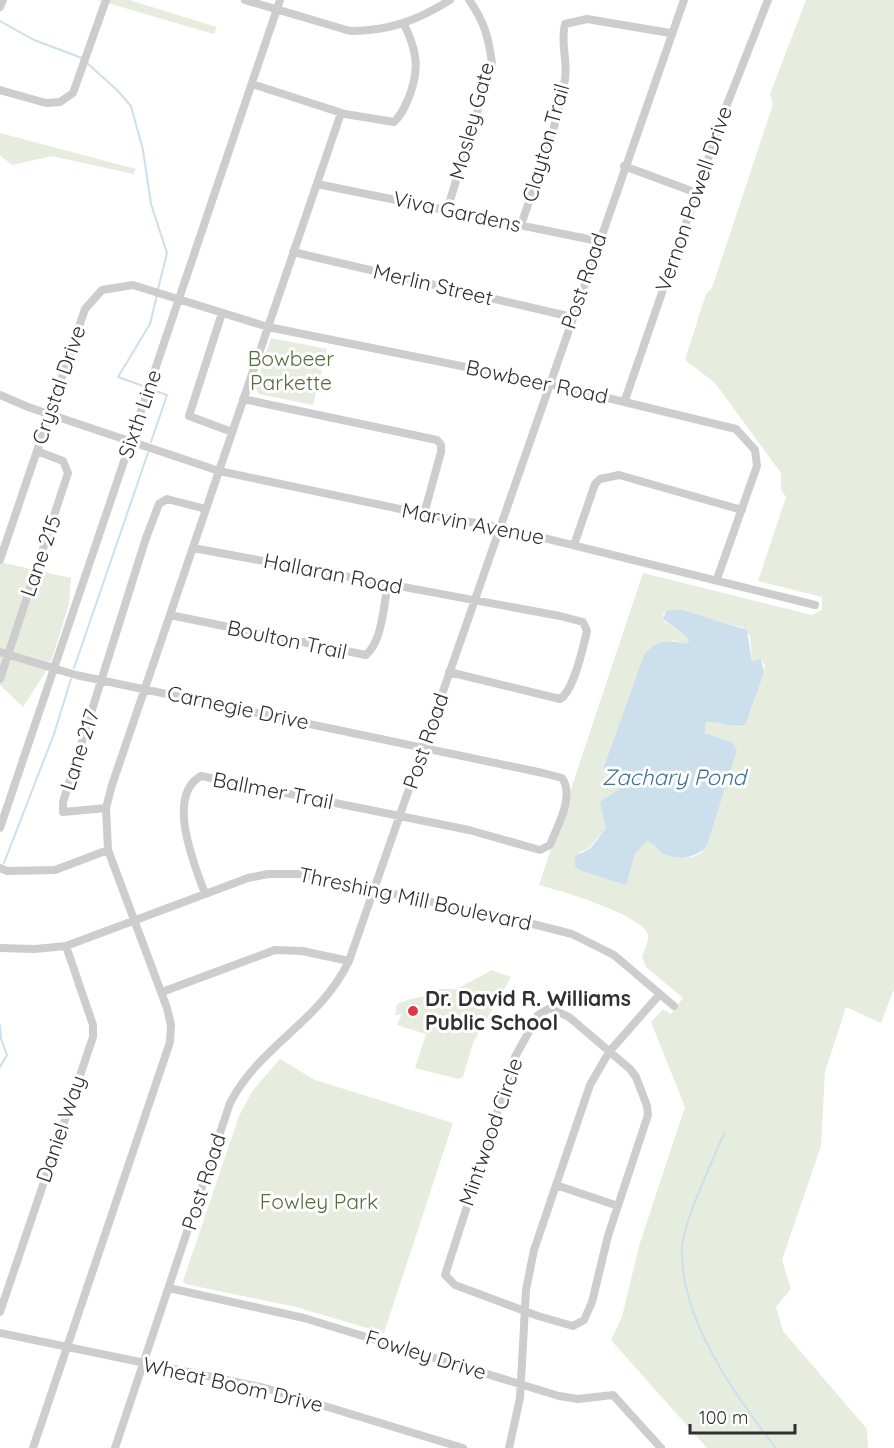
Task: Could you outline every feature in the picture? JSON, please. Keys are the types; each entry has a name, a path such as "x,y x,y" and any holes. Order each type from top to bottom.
{"street":[{"path":"0,7 3,0"},
{"path":"0,90 46,103 60,102 73,93 106,0"},
{"path":"246,0 350,31 389,29 404,24 450,0"},
{"name":"Sixth Line","path":"0,828 280,0"},
{"name":"Mosley Gate","path":"447,210 492,64 489,39 481,17 469,0"},
{"name":"Post Road","path":"115,1448 230,1103 243,1079 321,1005 340,980 349,961 670,33 684,0"},
{"name":"Vernon Powell Drive","path":"625,400 768,0"},
{"name":"Clayton Trail","path":"521,225 559,107 566,77 563,45 565,24 588,19 670,33"},
{"path":"252,84 341,113 390,123 399,117 418,68 416,51 404,24"},
{"path":"33,1448 168,1049 171,1025 162,992 108,850 106,808 144,689 341,113"},
{"path":"624,166 698,193"},
{"name":"Viva Gardens","path":"317,184 598,241"},
{"name":"Merlin Street","path":"293,252 572,317"},
{"name":"Crystal Drive","path":"0,560 85,309 102,290 133,285 179,299"},
{"name":"Bowbeer Road","path":"179,299 268,327 625,400 736,429 758,457 717,579"},
{"path":"222,313 189,416 232,432"},
{"name":"Marvin Avenue","path":"0,395 48,414 219,471 424,514 499,527 815,605"},
{"path":"243,399 437,440 441,446 441,452 424,514"},
{"name":"Lane 215","path":"0,678 4,653 68,473 63,461 37,450"},
{"path":"574,545 595,484 608,476 619,474 742,510"},
{"path":"103,681 159,504 167,499 206,509"},
{"name":"Hallaran Road","path":"193,548 583,622 587,631 572,682 566,695 560,699 449,672"},
{"name":"Boulton Trail","path":"170,615 366,655 373,649 377,638 388,585"},
{"name":"Carnegie Drive","path":"4,653 53,669 103,681 424,746 562,778 568,789 550,845 540,850 469,830 400,816"},
{"name":"Lane 217","path":"103,681 63,802 63,812 106,808"},
{"name":"Ballmer Trail","path":"205,894 183,821 189,789 193,780 201,776 400,816"},
{"path":"0,868 7,871 54,870 108,850"},
{"name":"Threshing Mill Boulevard","path":"0,948 35,949 66,946 249,878 275,873 300,874 572,934 614,955 674,1006"},
{"name":"Daniel Way","path":"0,1312 93,1037 93,1025 66,946"},
{"path":"162,992 275,950 291,950 349,961"},
{"path":"509,1448 521,1385 524,1311 531,1263 556,1185 586,1096 609,1052 660,994"},
{"name":"Mintwood Circle","path":"554,1009 577,1023 636,1077 648,1112 618,1206 592,1299 584,1320 576,1325 568,1325 524,1311 449,1282 444,1272 515,1058 538,1015 544,1010 554,1009"},
{"path":"556,1185 618,1206"},
{"name":"Fowley Drive","path":"169,1288 304,1318 521,1385 578,1399 613,1395 661,1448"},
{"name":"Wheat Boom Drive","path":"0,1333 302,1398 463,1448"}],"green space":[{"path":"97,0 129,0 217,27 214,34"},
{"path":"806,0 894,0 894,989 881,1023 846,1007 825,1072 821,1146 782,1260 791,1289 776,1307 783,1331 867,1429 868,1448 707,1448 611,1340 622,1317 639,1246 685,1107 651,1022 663,1009 671,1014 683,998 646,967 642,957 648,935 643,927 632,919 599,904 539,885 643,573 812,615 822,610 822,597 758,581 786,497 781,490 781,473 715,383 685,360 706,294 712,288 773,104 770,94","holes":["679,610 743,628 750,636 752,661 761,659 765,666 750,714 738,727 713,720 706,722 705,733 731,742 702,852 687,858 680,857 647,841 635,854 632,864 578,853 588,849 606,828 672,640 686,644 689,641 687,637 664,621 663,614 666,611"]},
{"path":"0,133 136,169 133,174 52,156 12,165 0,155"},
{"name":"Bowbeer Parkette","path":"271,338 327,349 313,405 259,394 255,387"},
{"path":"0,562 71,578 69,604 50,665 23,707 0,685"},
{"path":"492,970 511,977 473,1043 463,1077 458,1079 415,1068 426,1034 397,1025 402,1014 395,1015 397,1004 432,995 433,989 457,989"},
{"name":"Fowley Park","path":"280,1059 315,1080 453,1123 384,1333 296,1307 185,1284 183,1281 239,1116 253,1090"}],"water":[{"name":"Zachary Pond","path":"679,609 747,630 752,661 761,659 764,672 746,724 737,726 706,722 705,733 731,742 737,750 707,845 699,853 689,857 672,857 663,854 647,841 635,854 626,885 579,870 575,866 575,858 591,847 606,828 600,802 622,787 604,767 644,655 653,646 663,642 686,644 689,641 663,619 666,611"}],"waterway":[{"path":"0,21 34,40 82,58"},
{"path":"86,62 131,106 143,150 151,204 167,253 158,289"},
{"path":"143,386 118,377 150,324 157,295"},
{"path":"151,442 167,395 155,391"},
{"path":"74,668 148,453"},
{"path":"4,863 54,734 71,679"},
{"path":"0,1025 1,1039 7,1055 0,1067"},
{"path":"724,1133 687,1223 682,1249 684,1275 690,1302 713,1355 744,1405 776,1448"}],"place":[{"name":"Dr. David R. Williams Public School","path":"413,1011"}]}
